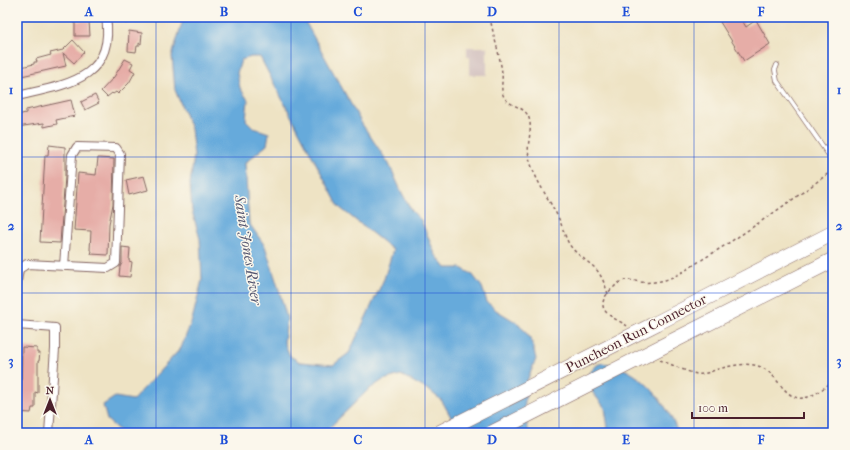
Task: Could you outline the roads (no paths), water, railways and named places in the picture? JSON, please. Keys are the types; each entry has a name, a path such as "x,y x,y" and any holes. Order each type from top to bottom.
{"highway":[{"name":"Puncheon Run Connector","path":"439,433 833,233"},
{"name":"Puncheon Run Connector","path":"492,433 833,260"}],"street":[{"path":"17,96 58,87 73,82 83,77 93,69 100,60 107,42 108,31 106,17"},
{"path":"17,282 18,269 27,264 64,266 108,268 116,263 120,154 116,148 77,147 72,155 64,266"},
{"path":"17,325 55,328 49,433"}],"lane":[{"path":"777,65 775,70 777,81 833,160"}],"water":[{"name":"Saint Jones River","path":"186,17 306,17 306,23 362,124 389,164 412,211 421,220 435,254 446,268 461,268 472,274 482,287 487,302 496,310 519,324 531,339 536,359 527,381 524,412 529,433 460,433 442,401 430,391 401,375 383,380 368,390 324,433 122,433 107,420 103,405 115,397 133,400 181,348 192,320 202,280 200,239 192,211 190,184 194,156 191,129 175,90 172,56 182,23","holes":["251,57 260,57 339,207 393,250 384,279 349,353 333,365 300,362 290,356 284,342 287,319 279,290 265,246 249,223 245,163 267,145 269,133 254,128 246,120 248,100 240,88 237,73 241,60"]},
{"path":"602,363 628,371 649,387 666,409 678,433 605,433 608,428 605,408 586,384 585,378 597,365"}]}
